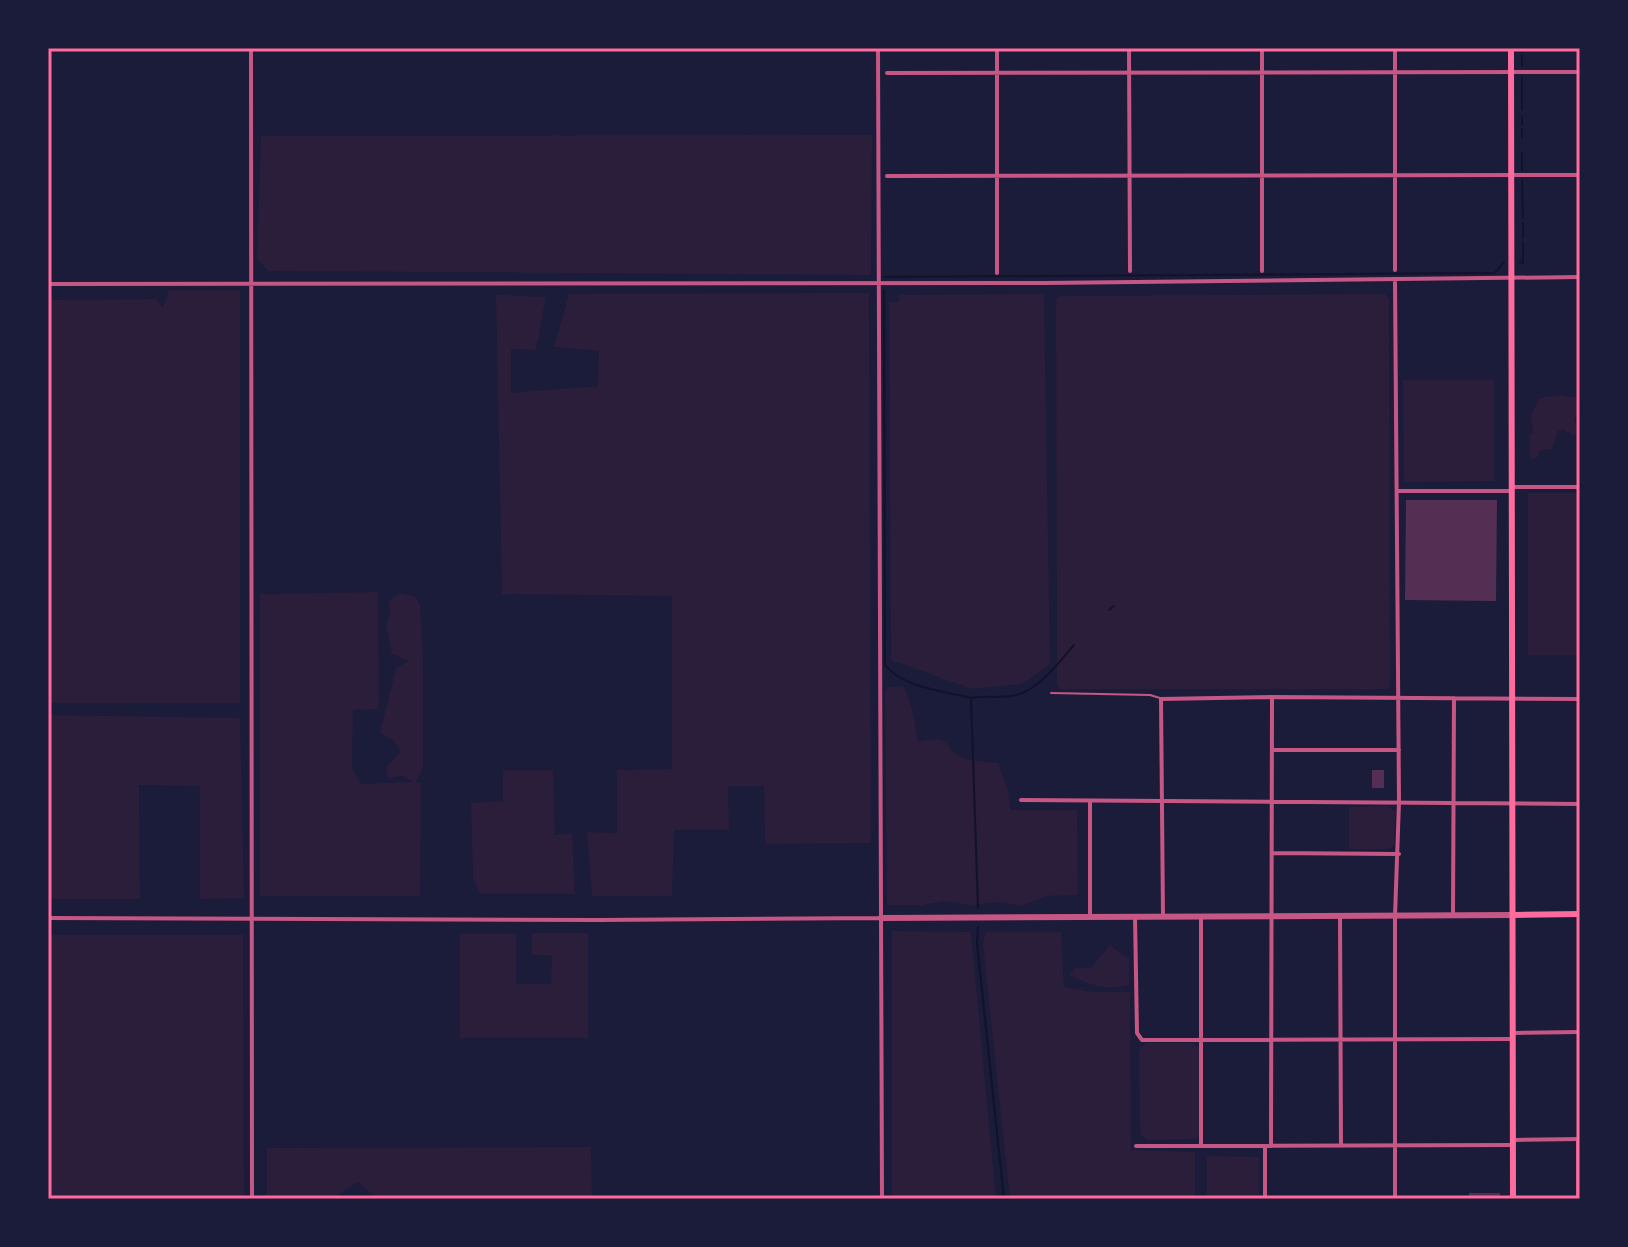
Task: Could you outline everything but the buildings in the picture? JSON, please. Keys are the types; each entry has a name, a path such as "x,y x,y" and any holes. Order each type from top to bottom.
{"main road":[{"path":"1511,48 1513,1199"},
{"path":"1513,915 1580,914"}],"street":[{"path":"251,48 252,1199"},
{"path":"878,48 882,1199"},
{"path":"997,48 997,273"},
{"path":"1129,48 1130,271"},
{"path":"1262,48 1262,271"},
{"path":"1395,48 1395,270"},
{"path":"887,73 1580,72"},
{"path":"887,176 1580,175"},
{"path":"48,284 878,284 1580,277"},
{"path":"1395,280 1399,491 1395,1199"},
{"path":"1399,491 1580,487"},
{"path":"1265,1199 1271,1040 1272,697"},
{"path":"1453,915 1454,698"},
{"path":"1163,916 1161,699 1580,699"},
{"path":"1273,750 1399,750"},
{"path":"1021,800 1580,804"},
{"path":"1090,801 1090,916"},
{"path":"1273,853 1399,854"},
{"path":"48,918 1513,915"},
{"path":"1135,916 1139,1038 1340,1041 1580,1032"},
{"path":"1201,916 1201,1146"},
{"path":"1340,917 1341,1146"},
{"path":"1136,1146 1395,1146 1579,1139 1578,1199"}],"lane":[{"path":"1051,693 1150,695 1161,699"}],"shaded area":[{"path":"872,135 871,275 269,271 257,259 261,136"},
{"path":"169,290 240,290 240,703 48,703 48,300 156,299 163,307"},
{"path":"869,293 871,843 765,844 764,786 728,786 729,830 674,830 672,896 592,896 587,832 617,833 617,770 672,769 672,596 502,594 496,295 546,297 536,350 511,349 511,393 598,386 599,351 554,347 569,294"},
{"path":"1044,294 1050,664 1022,684 972,689 891,660 889,302 899,302 899,295"},
{"path":"1385,294 1389,299 1390,686 1387,689 1061,689 1057,685 1056,300 1060,296"},
{"path":"1403,380 1494,380 1494,481 1404,482"},
{"path":"1560,395 1580,398 1580,414 1574,418 1577,431 1574,436 1564,430 1558,431 1552,449 1541,450 1537,458 1532,459 1531,416 1539,398"},
{"path":"1528,493 1580,493 1580,655 1528,655"},
{"path":"378,592 379,709 353,710 352,768 361,784 413,782 402,776 388,778 386,767 401,752 394,741 380,733 396,668 408,661 392,654 386,625 389,601 399,593 414,596 420,605 423,658 423,767 416,782 421,783 420,896 260,896 260,594"},
{"path":"904,686 913,712 918,742 942,740 964,758 998,763 1008,790 1010,810 1077,810 1078,895 1047,896 1022,906 999,902 969,905 944,901 922,905 887,905 885,691 889,687"},
{"path":"48,715 240,718 244,898 200,899 200,786 139,785 140,899 48,899"},
{"path":"503,770 553,770 555,835 572,834 575,894 481,894 473,879 471,803 503,801"},
{"path":"1388,806 1395,811 1394,846 1388,849 1349,849 1349,807"},
{"path":"892,931 971,932 996,1199 892,1199"},
{"path":"985,932 1061,932 1064,987 1092,992 1130,992 1131,1150 1195,1152 1195,1199 1010,1199 983,945"},
{"path":"532,933 588,933 588,1038 460,1038 460,934 516,934 516,984 551,984 552,955 532,955"},
{"path":"48,935 243,935 244,1199 48,1199"},
{"path":"1110,945 1129,959 1129,985 1098,986 1069,975 1076,968 1091,968"},
{"path":"1146,1043 1193,1043 1200,1048 1200,1136 1196,1139 1147,1140 1140,1134 1139,1050"},
{"path":"591,1147 592,1199 378,1199 358,1182 332,1199 262,1199 267,1192 267,1148"},
{"path":"1207,1156 1259,1157 1259,1199 1207,1199"}],"waterway":[{"path":"1522,56 1522,66"},
{"path":"1522,77 1522,110"},
{"path":"1522,116 1522,125"},
{"path":"1522,129 1522,138"},
{"path":"1522,153 1522,170"},
{"path":"1522,180 1523,218"},
{"path":"1523,223 1523,238"},
{"path":"1520,262 1523,263 1523,242"},
{"path":"884,277 1495,273 1504,262"},
{"path":"884,290 885,665 913,684 971,698"},
{"path":"1109,610 1114,606"},
{"path":"978,908 971,698 1011,696 1025,692 1048,674 1074,645"},
{"path":"978,927 977,943 1004,1199"}]}
